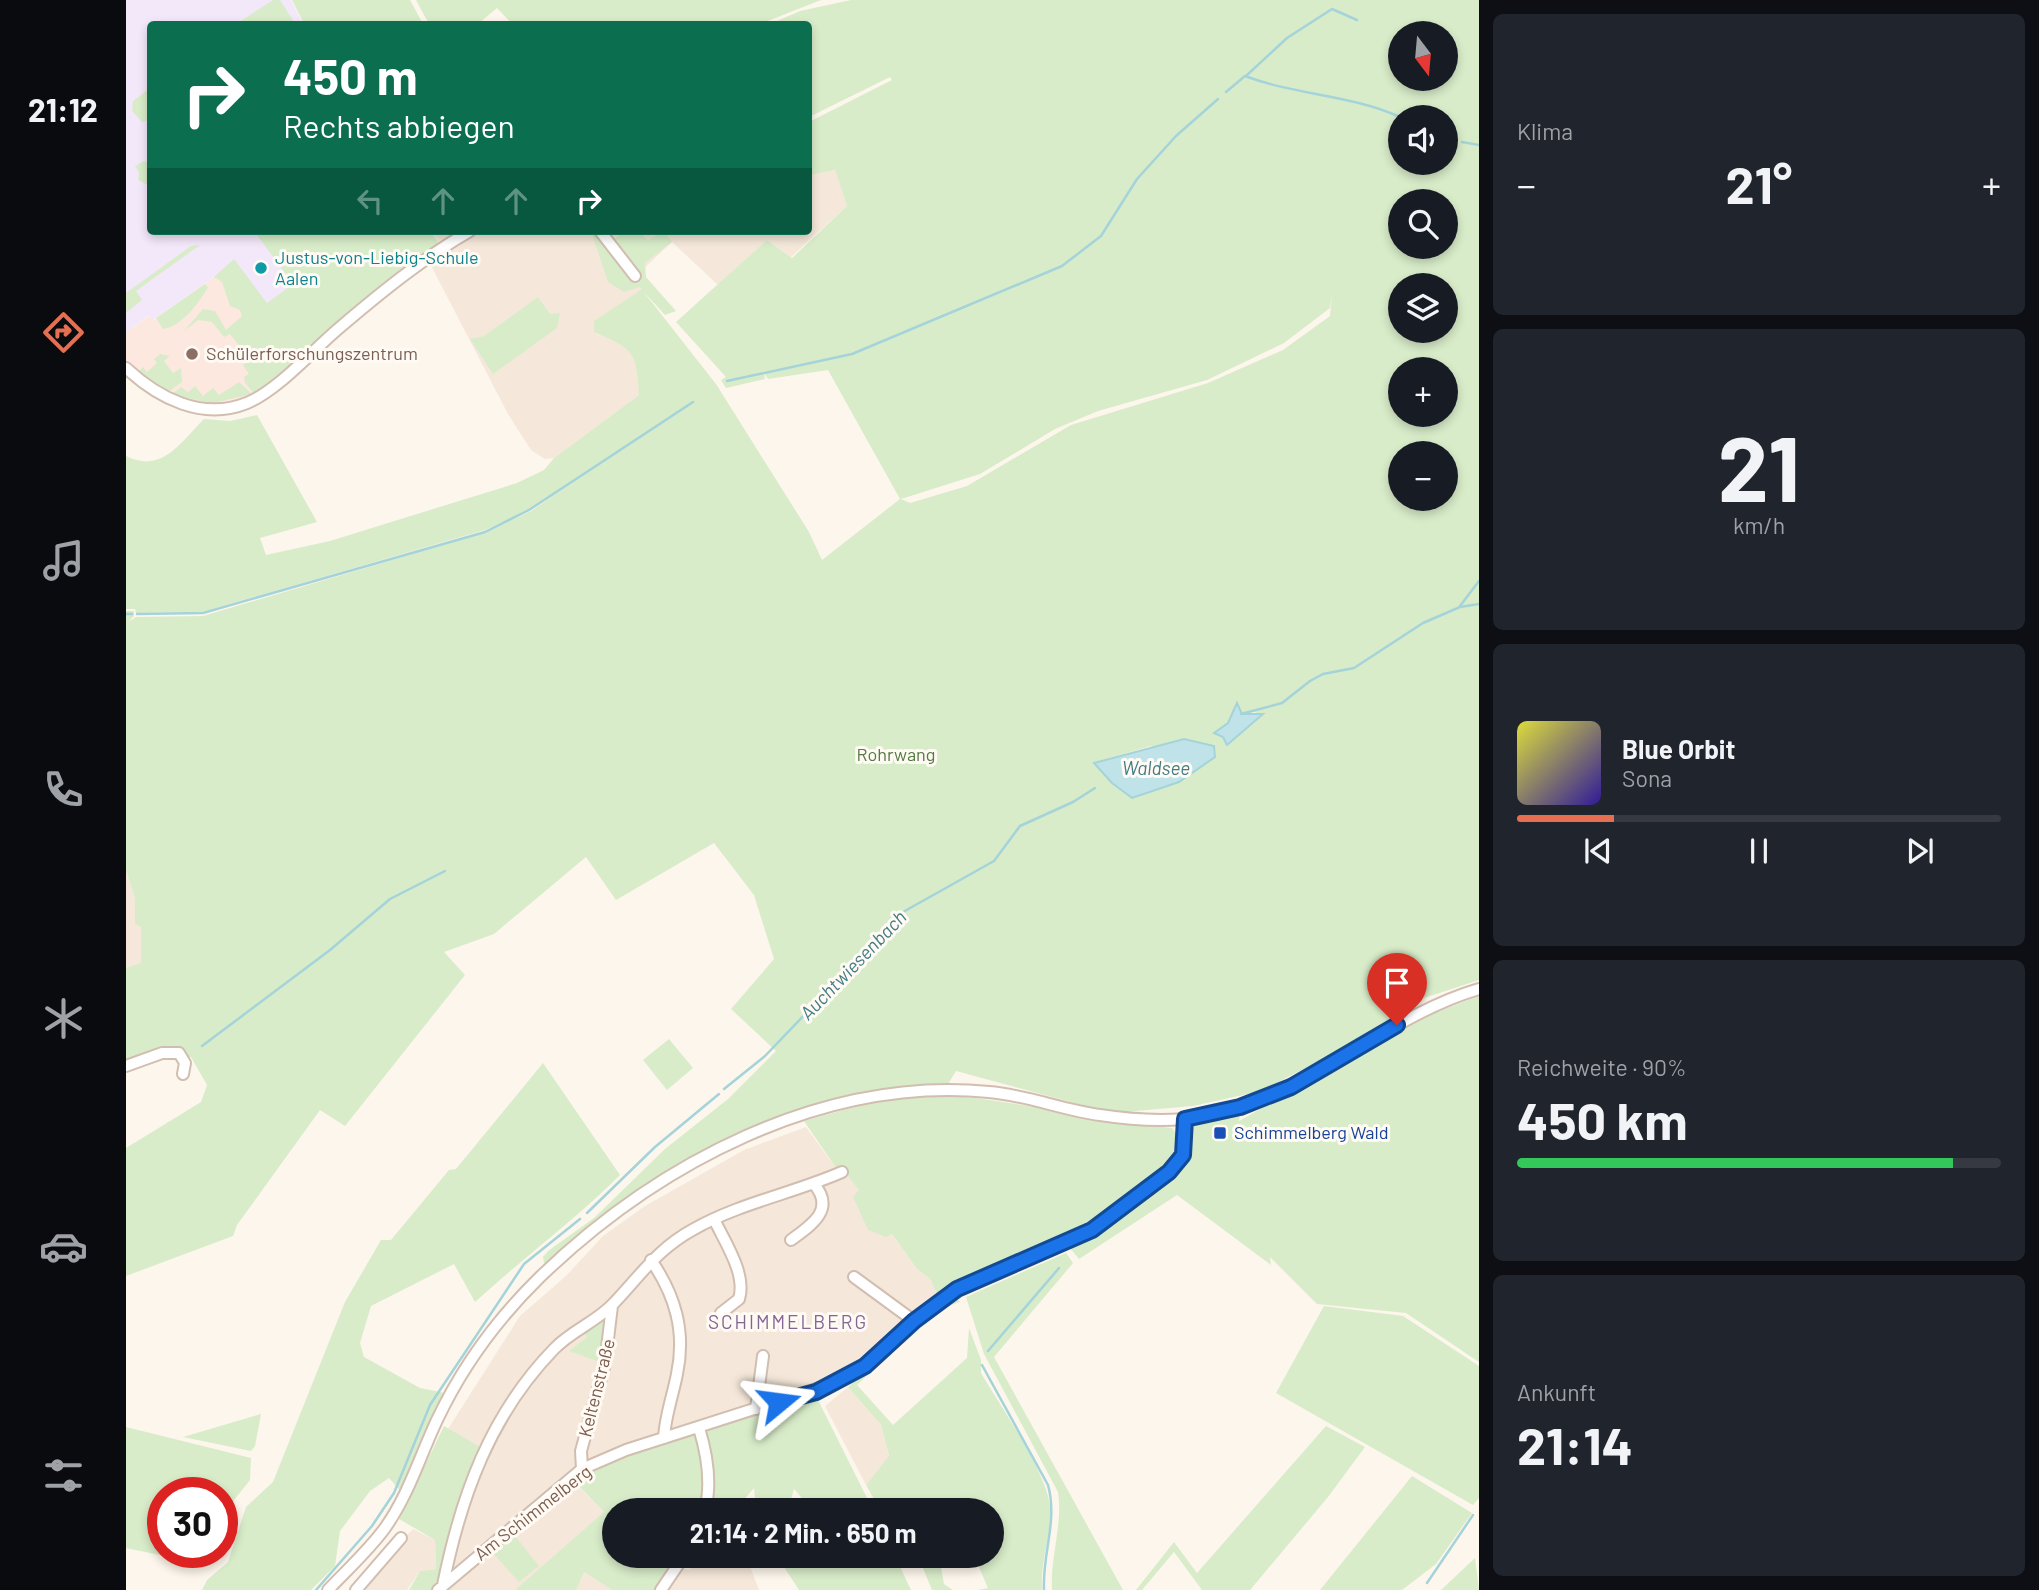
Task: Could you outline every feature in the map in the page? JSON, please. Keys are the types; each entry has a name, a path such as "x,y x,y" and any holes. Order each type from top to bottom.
{"street":[{"path":"126,368 152,391 171,401 195,407 245,404 268,389 339,328 436,252 464,235"},
{"path":"603,235 635,276"},
{"path":"328,1590 384,1529 405,1496 458,1379 489,1335 541,1276 581,1241 669,1177 729,1145 805,1113 862,1098 907,1091 945,1089 994,1092 1100,1115 1185,1119 1240,1107 1291,1087 1418,1012 1479,989"},
{"path":"126,1066 162,1053 179,1053 185,1063 183,1074"},
{"name":"Am Schimmelberg","path":"440,1588 582,1469 664,1438 832,1384 865,1366 914,1321 957,1289 1092,1230 1169,1172 1183,1155 1185,1119"},
{"path":"440,1588 464,1498 475,1469 506,1409 556,1347 612,1306 651,1260 692,1229 780,1193 814,1184 842,1172"},
{"path":"791,1240 819,1216 823,1207 823,1194 814,1184"},
{"path":"714,1219 735,1263 741,1286 739,1299 721,1313"},
{"path":"651,1260 668,1286 675,1305 680,1343 664,1438"},
{"path":"854,1277 914,1321"},
{"name":"Keltenstraße","path":"582,1469 581,1451 605,1364 612,1306"},
{"path":"756,1409 763,1356"},
{"path":"699,1428 706,1449 706,1498"},
{"path":"356,1590 401,1538"},
{"path":"661,1590 676,1568"}],"shaded area":[{"path":"126,0 291,0 302,21 147,21 147,235 332,235 308,351 231,265 153,320 149,315 126,333"},
{"path":"835,170 847,206 791,257 767,240 718,285 672,242 638,274 642,290 594,322 594,332 627,346 638,367 639,395 554,458 545,459 531,450 508,414 426,256 442,245 434,235 812,235 812,174"},
{"path":"231,265 284,337 245,383 254,394 245,404 195,407 126,368 126,333 150,315 154,320"},
{"path":"126,870 135,899 135,924 141,927 141,964 126,968"},
{"path":"806,1127 838,1171 844,1171 852,1179 917,1269 930,1279 938,1296 864,1365 816,1391 570,1478 602,1510 602,1514 558,1555 612,1590 436,1590 481,1448 448,1429 520,1316 566,1276 603,1236 645,1206 744,1150"},
{"path":"848,1387 881,1425 889,1457 866,1485 825,1406"},
{"path":"413,1529 435,1540 436,1569 420,1571 407,1590 355,1590"},
{"path":"676,1568 751,1568 759,1590 663,1590"}],"green space":[{"path":"273,0 280,0 293,21 241,21"},
{"path":"292,0 410,0 421,21 302,21"},
{"path":"416,0 821,0 768,21 509,21 497,8 482,21 427,21"},
{"name":"Rohrwang","path":"851,0 1479,0 1479,980 1424,998 1327,1057 1261,1091 1193,1106 1112,1113 956,1071 948,1084 885,1089 818,1105 746,1133 645,1186 600,1219 549,1264 544,1263 543,1257 548,1251 594,1218 665,1149 728,1099 776,1051 731,1009 774,959 754,895 714,843 616,900 586,857 494,934 444,952 465,975 345,1126 320,1110 237,1225 233,1236 126,1276 126,1148 201,1102 207,1085 191,1057 175,1056 126,1072 126,968 141,963 141,927 135,924 135,899 126,870 126,611 134,611 134,616 128,622 136,617 203,616 487,532 531,511 594,468 529,510 485,530 202,612 136,613 135,609 126,609 126,456 139,461 160,459 178,446 204,419 230,421 257,415 317,522 260,538 266,555 330,541 517,483 544,470 554,458 639,395 637,369 630,353 594,332 594,321 642,289 639,287 624,292 608,282 592,235 606,235 612,240 620,235 642,235 648,240 657,235 667,235 672,242 645,263 646,277 676,311 665,315 643,291 716,384 809,532 822,560 900,499 828,370 768,379 764,373 765,379 726,388 721,380 726,377 676,322 767,240 792,258 847,206 835,170 812,174 812,120 892,80 890,77 812,116 812,21 777,21 800,11","holes":["1332,293 1330,316 1283,350 1208,383 1071,425 967,486 910,503 901,499 980,474 1055,429 1098,411 1207,380 1284,343 1330,308","1238,704 1241,714 1256,712 1227,744 1223,737","1151,746 1179,782 1132,798 1106,759"]},
{"path":"147,90 147,121 142,122 132,111 133,101"},
{"path":"147,162 147,184 138,180 139,173 135,166"},
{"path":"257,235 433,235 441,245 281,376 254,394 245,383 244,377 249,374 243,365 250,360 230,334 224,337 212,322 198,320 184,331 203,309 215,311 226,330 242,316 240,310 230,306 222,282 214,277 234,259 267,303 293,284"},
{"path":"200,245 136,291 142,300 126,313 126,293 191,246"},
{"path":"205,284 208,287 189,313 176,324 163,329 156,318"},
{"path":"538,297 550,314 560,313 557,328 493,374 470,339 484,336"},
{"path":"160,354 170,356 164,361 173,373 181,368 182,382 167,393 138,372 143,367 147,372 157,363 154,359"},
{"path":"239,382 252,394 213,403 171,395 181,387 188,392 195,386 203,396 213,388 219,395"},
{"path":"1479,996 1479,1362 1406,1313 1317,1304 1270,1257 1271,1265 1177,1195 1079,1259 1070,1248 1129,1212 1171,1179 1185,1157 1188,1120 1240,1110 1239,1121 1429,1015"},
{"path":"669,1039 693,1068 667,1090 643,1060"},
{"path":"543,1063 620,1175 475,1302 454,1264 371,1306 360,1343 364,1357 420,1388 450,1394 405,1496 389,1478 370,1491 340,1531 335,1566 311,1590 202,1590 207,1580 221,1568 238,1568 238,1531 246,1507 273,1482 345,1302 381,1240 391,1240 449,1170 456,1169"},
{"path":"931,1094 991,1100 1172,1128 1179,1137 1179,1152 1172,1162 1088,1227 951,1284 938,1296 930,1279 917,1269 892,1234 886,1237 868,1230 853,1197 859,1190 844,1171 838,1171 804,1121 876,1101"},
{"path":"1066,1253 1073,1263 994,1357 1123,1590 1052,1590 1059,1517 1058,1492 984,1354 966,1297"},
{"path":"956,1297 960,1302 918,1326 857,1385 893,1425 967,1358 969,1328 981,1360 981,1373 1033,1460 1048,1495 1050,1519 1042,1590 978,1590 988,1588 979,1568 1004,1568 1004,1498 873,1498 866,1485 889,1456 881,1425 848,1387 926,1318"},
{"path":"612,1306 605,1364 569,1351 587,1337 580,1328"},
{"path":"1324,1306 1403,1316 1479,1366 1479,1498 1473,1505 1276,1393"},
{"path":"815,1394 867,1498 802,1498 794,1489 791,1498 755,1498 754,1488 745,1498 705,1498 700,1428"},
{"path":"261,1414 255,1446 251,1451 183,1437"},
{"path":"444,1426 482,1448 441,1585 436,1590 409,1590 420,1571 436,1569 435,1540 399,1519"},
{"path":"1326,1426 1365,1447 1328,1497 1250,1590 1202,1590 1174,1552 1142,1590 1136,1590 1174,1542 1197,1573"},
{"path":"126,1427 251,1458 250,1480 238,1495 238,1477 147,1477 147,1552 126,1548"},
{"path":"698,1429 704,1448 703,1498 602,1498 602,1510 572,1479 583,1471"},
{"path":"1412,1476 1472,1513 1436,1564 1402,1590 1320,1590"},
{"path":"602,1514 602,1568 674,1568 659,1590 612,1590 584,1572 576,1590 515,1590"},
{"path":"512,1532 539,1566 519,1582 490,1550"},
{"path":"1475,1558 1479,1590 1441,1590"},
{"path":"785,1568 901,1568 911,1590 799,1590"},
{"path":"923,1568 941,1568 944,1584 953,1590 932,1590"}],"water":[{"path":"1237,703 1242,714 1263,714 1227,745 1223,737 1214,733 1228,723"},
{"name":"Waldsee","path":"1184,739 1214,746 1215,757 1179,782 1132,798 1112,783 1094,763"}],"waterway":[{"path":"1246,76 1287,38 1332,9 1357,20"},
{"path":"1226,92 1245,76 1388,112"},
{"path":"727,381 852,354 1062,266 1101,236 1137,179 1176,136 1218,99"},
{"path":"1462,142 1479,145"},
{"path":"137,614 203,613 485,532 529,510 693,402"},
{"path":"1460,606 1479,581"},
{"name":"Auchtwiesenbach","path":"1241,714 1282,703 1310,681 1323,674 1354,668 1423,623 1460,607 1479,604"},
{"path":"126,614 132,614"},
{"name":"Auchtwiesenbach","path":"724,1089 765,1056 903,912 994,861 1020,826 1073,802 1095,788"},
{"path":"202,1046 330,950 390,899 445,871"},
{"name":"Auchtwiesenbach","path":"587,1213 655,1147 719,1094"},
{"name":"Auchtwiesenbach","path":"316,1590 372,1526 394,1493 430,1405 524,1264 580,1219"},
{"path":"988,1351 1059,1268"},
{"path":"982,1365 1048,1485 1051,1525 1044,1590"},
{"path":"1427,1583 1473,1515"}],"place":[{"name":"Justus-von-Liebig-Schule Aalen","path":"261,268"},
{"name":"Schülerforschungszentrum","path":"192,354"},
{"name":"Schimmelberg Wald","path":"1220,1133"}],"district":[{"name":"SCHIMMELBERG","path":"788,1322"}],"route":[{"path":"779,1402 816,1392 865,1366 914,1321 957,1289 1092,1230 1118,1212 1169,1172 1183,1155 1185,1119 1240,1107 1291,1087 1397,1025"}]}
